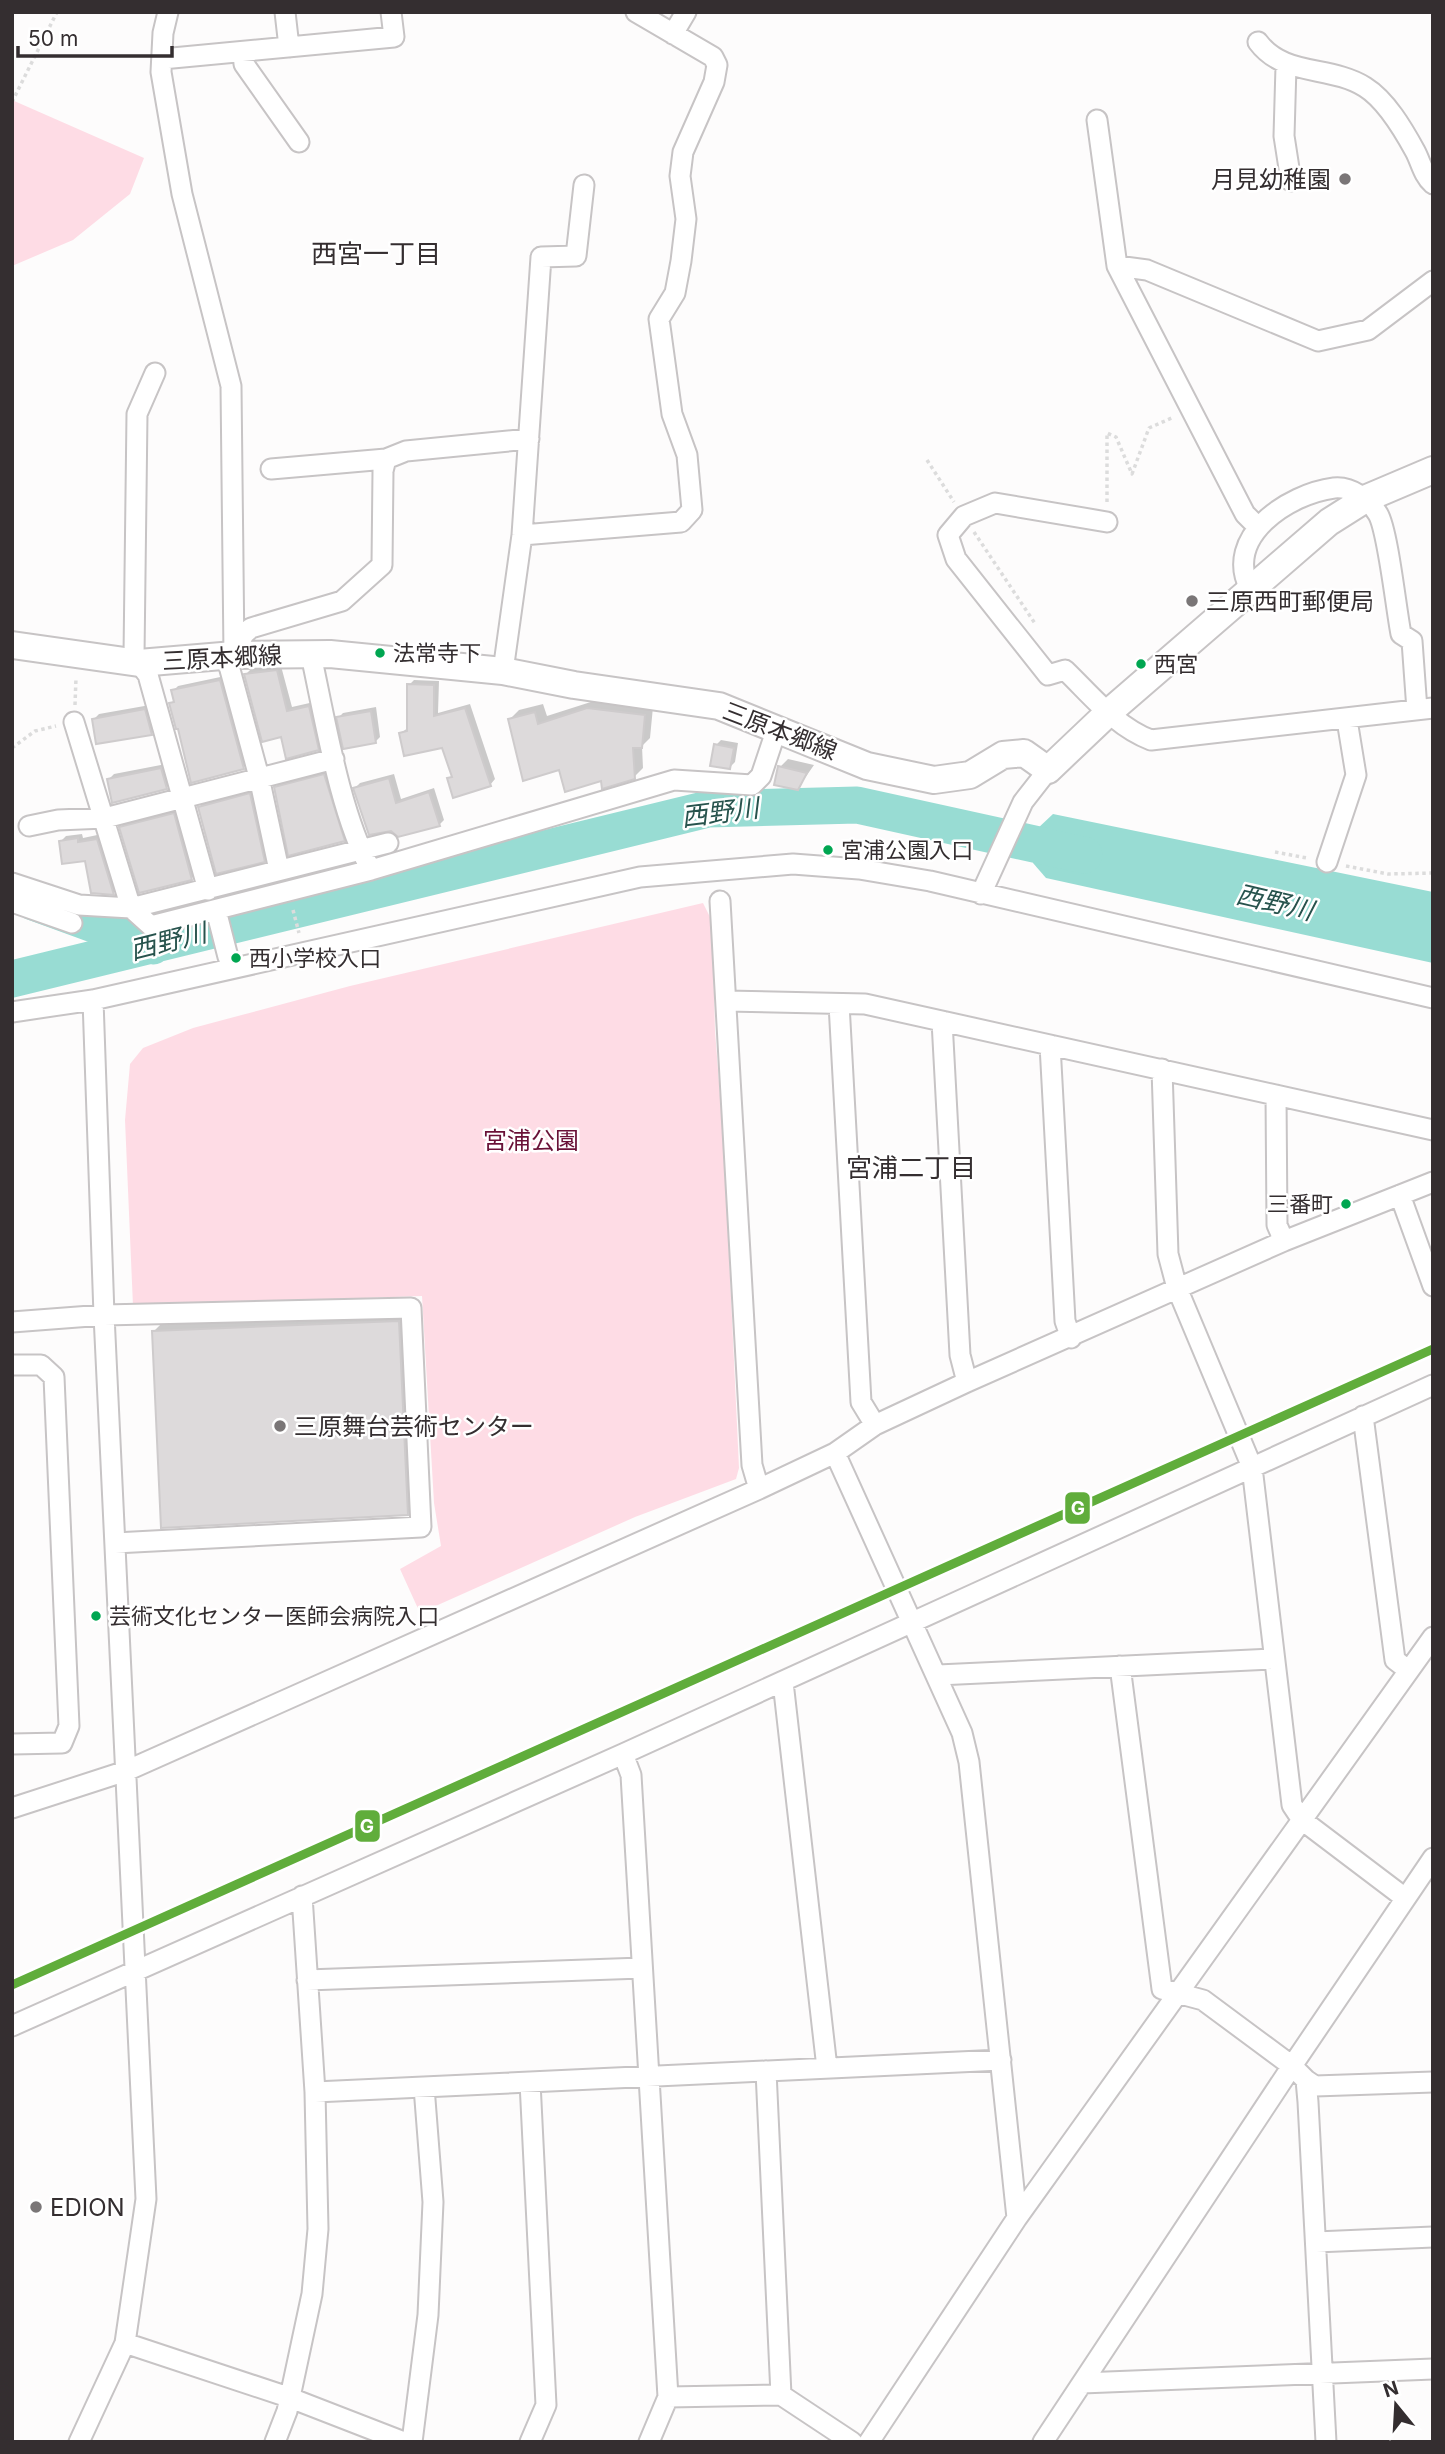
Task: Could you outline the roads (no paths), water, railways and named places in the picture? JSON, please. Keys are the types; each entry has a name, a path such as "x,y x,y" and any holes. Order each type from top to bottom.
{"main road":[{"path":"1048,770 1108,713 1329,522 1367,498 1433,470"},
{"name":"三原本郷線","path":"12,645 139,663 234,655 310,655 503,671 574,685 719,706 867,765 934,780 970,775 1003,755 1024,753 1048,770"}],"street":[{"path":"168,12 162,60 182,194 231,386 234,655"},
{"path":"285,12 289,47"},
{"path":"162,60 394,37 391,12"},
{"path":"522,535 681,522 692,510 687,455 673,414 659,319 675,293 681,261 686,219 680,176 683,152 714,82 717,65 713,57 636,12"},
{"path":"673,34 686,12"},
{"path":"1258,43 1267,55 1286,66 1343,75 1367,89 1384,105 1433,184"},
{"path":"243,52 244,64 299,142"},
{"path":"1286,66 1284,136 1291,181"},
{"path":"1097,120 1117,266 1245,514 1257,526"},
{"path":"503,671 522,535 541,257 576,256 584,185"},
{"path":"1117,266 1147,270 1318,341 1368,330 1433,281"},
{"path":"155,373 137,414 134,656 148,675 208,890"},
{"path":"271,469 386,459 406,451 529,439"},
{"path":"279,870 259,777 229,666 244,634 251,628 342,601 383,565 383,471 386,459"},
{"path":"1107,522 995,503 964,516 948,535 956,559 1048,675 1065,670 1108,713 1136,734 1151,740 1347,720 1425,709 1412,641 1401,634 1380,516 1367,498 1336,487 1300,500 1257,526 1245,549 1241,573 1250,589"},
{"path":"310,655 334,759 360,850 371,870"},
{"path":"1327,862 1356,775 1347,720"},
{"path":"74,722 131,908 151,926 371,870 674,780 752,785 761,776 777,728"},
{"path":"29,826 105,818 334,759"},
{"path":"981,894 1023,802 1048,770"},
{"path":"12,883 79,905 131,908 387,843"},
{"path":"12,1012 93,1000 640,877 793,864 859,869 930,881 1433,998"},
{"path":"720,901 752,1465 759,1489"},
{"path":"12,902 72,923"},
{"path":"216,909 228,957"},
{"path":"79,2442 125,2343 146,2199 104,1315 93,1000"},
{"path":"726,1001 865,1004 1433,1130"},
{"path":"839,1003 861,1402 875,1425"},
{"path":"942,1021 960,1354 967,1382"},
{"path":"1051,1045 1065,1321 1071,1338"},
{"path":"1162,1069 1168,1254 1177,1288 1252,1467 1292,1805 1302,1820 1405,1898"},
{"path":"1276,1095 1278,1225 1284,1241"},
{"path":"12,1808 126,1771 759,1489 835,1453 875,1425 967,1382 1284,1241 1433,1182"},
{"path":"1400,1195 1433,1286"},
{"path":"12,1322 104,1315 411,1308 422,1527 115,1543"},
{"path":"12,1365 41,1365 54,1377 69,1726 62,1743 12,1744"},
{"path":"12,2026 623,1755 1433,1385"},
{"path":"1363,1416 1395,1660 1408,1670"},
{"path":"835,1453 910,1624 937,1675 962,1732 969,1762 1017,2218"},
{"path":"869,2442 1017,2218 1433,1637"},
{"path":"937,1675 1274,1658"},
{"path":"1120,1666 1161,1989 1203,2000 1315,2086 1433,2081"},
{"path":"783,1682 827,2068"},
{"path":"623,1755 631,1775 668,2398 649,2442"},
{"path":"1043,2442 1433,1858"},
{"path":"275,2442 287,2411 312,2294 318,2229 315,2092 302,1896"},
{"path":"307,1980 642,1968"},
{"path":"315,2092 1001,2060"},
{"path":"766,2071 781,2395"},
{"path":"1306,2080 1326,2442"},
{"path":"530,2082 547,2405 530,2442"},
{"path":"412,2442 428,2315 433,2202 424,2087"},
{"path":"1316,2242 1433,2237"},
{"path":"125,2343 288,2397 404,2442"},
{"path":"1082,2383 1433,2369"},
{"path":"668,2398 781,2395 852,2442"}],"water":[{"path":"1053,814 1433,892 1433,963 1046,878 1033,863 1036,830"}],"waterway":[{"name":"西野川","path":"12,979 708,809 857,805 1084,855"},
{"path":"33,902 153,946"}],"place":[{"name":"月見幼稚園","path":"1345,179"},
{"name":"三原西町郵便局","path":"1192,601"},
{"name":"法常寺下","path":"380,653"},
{"name":"西宮","path":"1141,664"},
{"name":"宮浦公園入口","path":"828,850"},
{"name":"西小学校入口","path":"236,958"},
{"name":"三番町","path":"1346,1204"},
{"name":"三原舞台芸術センター","path":"280,1426"},
{"name":"芸術文化センター医師会病院入口","path":"96,1616"},
{"name":"EDION","path":"36,2207"}],"district":[{"name":"西宮一丁目","path":"376,253"},
{"name":"宮浦二丁目","path":"911,1167"}],"park label":[{"name":"宮浦公園","path":"531,1140"}]}
